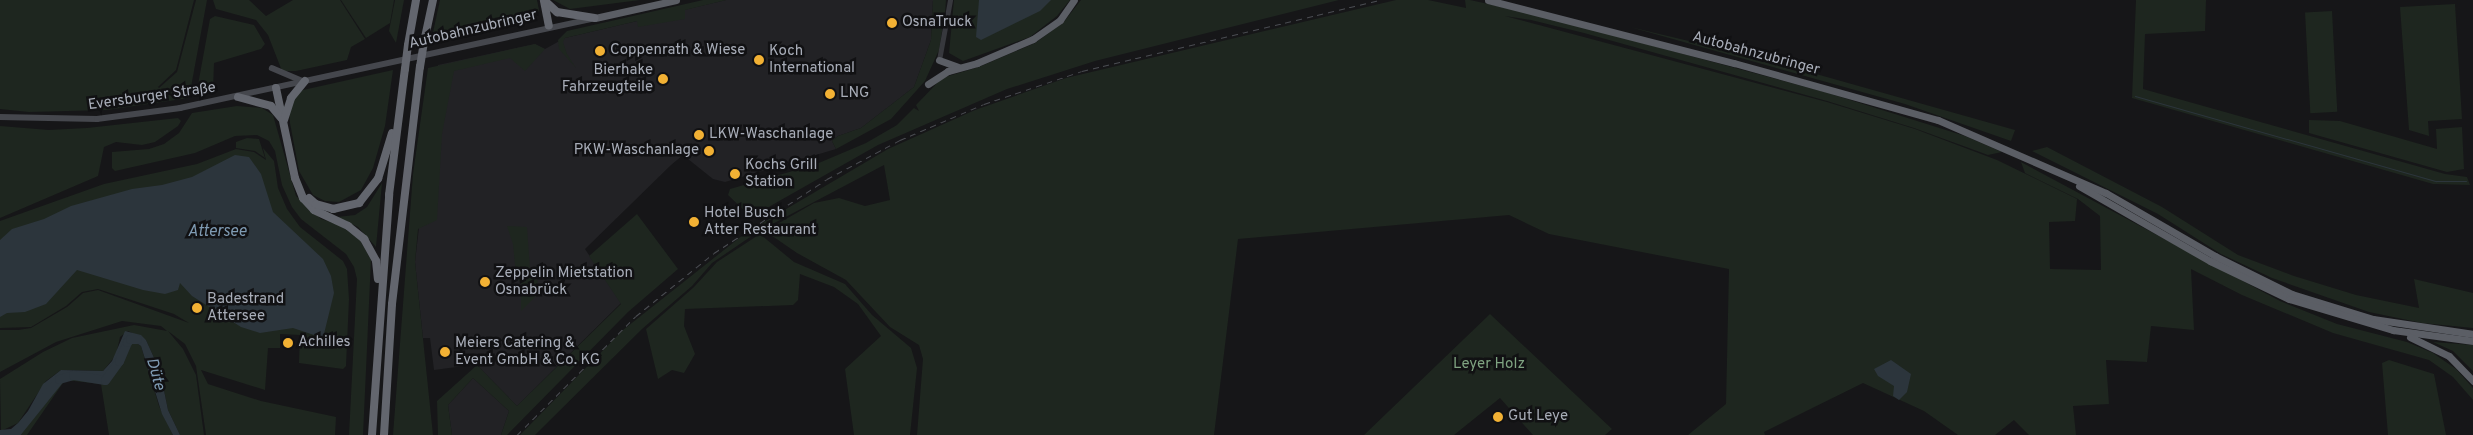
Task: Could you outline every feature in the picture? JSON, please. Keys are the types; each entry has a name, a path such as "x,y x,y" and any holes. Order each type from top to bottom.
{"highway":[{"path":"372,435 380,303 399,105 416,0"},
{"path":"384,435 392,304 429,0"},
{"path":"424,42 433,0"},
{"path":"544,0 557,12 595,18"},
{"path":"544,0 549,26"},
{"name":"Autobahnzubringer","path":"595,18 676,0"},
{"path":"928,84 948,71 1033,39 1060,20 1074,0"},
{"name":"Autobahnzubringer","path":"1488,0 1827,88 1938,120 2012,150 2042,165"},
{"path":"940,60 961,67"},
{"path":"284,122 291,98 305,81"},
{"path":"276,88 300,190 314,210 348,226 369,245 378,270 380,303"},
{"path":"238,97 270,106 284,122"},
{"path":"300,190 316,204 333,209 348,208 365,198 378,179 386,159 399,105"},
{"path":"2042,165 2245,279 2315,308 2393,330 2473,341"},
{"path":"2042,165 2106,193 2215,256 2292,294 2373,319 2473,334"},
{"path":"2393,330 2449,356 2473,381"}],"main road":[{"name":"Autobahnzubringer","path":"276,88 549,26 595,18"},
{"path":"272,68 284,75 305,81"},
{"name":"Eversburger Straße","path":"0,117 66,120 123,117 238,97 276,88"}],"street":[{"path":"940,60 950,0"}],"shaded area":[{"path":"726,0 933,0 931,40 914,87 861,128 838,136 832,141 836,149 725,182 713,179 683,155 671,165 585,249 621,303 517,406 471,359 464,366 434,370 430,338 423,338 415,262 438,65 535,44 545,49 565,38"},
{"path":"473,378 509,411 501,435 452,435 448,405"}],"green space":[{"path":"0,0 194,0 176,70 159,88 177,72 196,0 207,0 189,98 107,110 29,112 0,109"},
{"path":"213,0 249,0 266,16 293,0 340,0 365,39 351,47 347,60 296,71 282,71 268,35 256,20 216,9"},
{"path":"341,0 394,0 390,23 366,38"},
{"path":"395,0 404,0 396,43 389,31"},
{"path":"440,0 537,0 539,10 537,15 432,37"},
{"path":"553,0 640,0 570,9"},
{"path":"703,0 726,0 685,10 685,19 638,27 637,21 565,38 563,42 567,54 576,68 559,49 558,40 567,31"},
{"path":"933,0 946,0 945,13 939,50 925,81 891,119 836,149 832,141 838,136 861,128 914,87 931,40"},
{"path":"954,0 1070,0 1057,16 1030,37 963,61 949,53"},
{"path":"1081,0 1339,0 1095,61 1007,89 878,145 751,217 728,195 730,189 814,165 866,143 897,125 914,108 919,111 916,105 942,78 979,67 1035,43 1063,23"},
{"path":"1396,0 1428,0 1466,8 1465,0 1470,0 1534,14 1828,93 1965,136 2002,152 1988,155 1914,128 1827,101 1584,33 1531,20 1505,16 1827,102 1915,129 1997,160 2077,199 2075,221 2049,222 2050,269 2101,270 2100,216 2078,199 2025,173 2021,162 2280,301 2337,324 2407,342 2433,353 2456,369 2473,388 2473,400 2453,377 2429,360 2333,333 2242,295 2191,269 2194,330 2151,326 2147,362 2106,360 2109,404 2073,406 2076,435 2029,435 2014,420 1995,435 1958,435 1924,411 1863,383 1764,432 1765,435 1688,435 1726,404 1729,269 1549,234 1509,215 1238,239 1214,435 917,435 923,359 919,345 890,327 846,280 797,253 765,231 814,203 839,198 865,206 890,200 884,165 763,229 759,225 888,149 975,110 1066,78"},
{"path":"2136,0 2206,0 2205,31 2145,34 2143,89 2445,174 2467,177 2470,185 2433,184 2132,98"},
{"path":"2455,4 2462,119 2428,121 2429,136 2409,130 2400,7"},
{"path":"2332,11 2337,112 2310,113 2305,12"},
{"path":"215,16 254,25 265,44 261,49 214,63 213,90 196,96 210,19"},
{"path":"1630,27 1752,56 2015,130 2011,141 1905,104"},
{"path":"535,44 545,49 525,71 510,58 454,71 442,134 437,220 418,229 415,262 433,435 393,435 413,174 428,68"},
{"path":"393,70 385,126 373,168 361,190 339,202 325,201 313,195 299,171 290,123 289,109 297,94 303,90"},
{"path":"237,106 262,108 273,115 296,196 321,219 340,225 360,240 371,260 363,435 349,435 357,279 354,267 346,254 301,219 292,207 282,185 275,151 269,141 257,135 235,136 195,153 115,171 112,168 112,152 149,149 164,144 179,133 192,113"},
{"path":"178,118 181,121 178,126 155,142 142,145 116,142 104,147 98,176 0,218 0,126 49,130 87,128"},
{"path":"2309,120 2340,121 2437,149 2436,129 2462,127 2464,169 2447,172 2309,133"},
{"path":"247,138 259,139 265,158 255,151 236,148 236,142"},
{"path":"2047,147 2162,207 2238,255 2294,276 2356,295 2419,308 2414,279 2473,293 2473,328 2422,323 2369,312 2272,278 2221,254 2158,214 2032,151"},
{"path":"263,148 274,161 278,188 287,209 300,227 343,261 347,269 349,299 346,366 343,369 299,363 300,335 280,334 280,348 268,348 265,390 201,370 208,384 261,401 336,417 335,435 206,435 196,366 185,344 168,331 183,349 196,375 204,435 180,435 168,410 160,371 146,340 128,331 120,337 116,355 103,371 61,370 46,381 18,423 1,431 0,379 43,352 72,338 134,325 167,331 161,326 122,321 56,342 0,372 0,330 31,328 67,307 83,293 98,290 189,323 174,314 98,289 82,292 66,306 31,327 0,328 0,221 104,184 197,164 236,149 254,152 266,160"},
{"path":"382,183 376,247 358,227 337,217 355,215 367,207"},
{"path":"637,214 678,269 628,312 507,435 501,435 509,411 473,378 448,405 452,435 438,435 437,401 477,365 517,406 621,304 589,256"},
{"path":"507,226 527,227 530,270 538,282 534,288 539,293 521,311 521,284 516,275 513,244"},
{"path":"753,227 756,233 712,263 692,286 642,329 535,435 520,435 623,330"},
{"path":"760,234 794,262 845,284 872,315 911,348 917,368 910,435 854,435 845,369 881,336 858,304 834,287 800,274 798,300 793,305 685,309 684,326 695,354 684,373 672,370 658,379 646,329 694,287 717,262"},
{"name":"Leyer Holz","path":"1490,314 1612,429 1605,435 1533,435 1500,398 1454,435 1364,435"},
{"path":"132,340 141,346 159,406 173,435 109,435 101,384 65,380 27,435 12,435 34,413 59,378 68,374 104,378 119,364 127,341"},
{"path":"2433,342 2473,345 2473,371 2453,351"},
{"path":"2389,360 2434,374 2446,435 2388,435 2382,363"}],"water":[{"path":"979,0 1051,0 1040,11 981,40 976,37"},
{"name":"Attersee","path":"235,155 249,157 261,174 273,212 323,259 331,276 334,293 323,338 293,328 260,333 241,327 192,296 180,283 178,290 165,294 143,290 77,270 46,304 25,312 7,313 0,317 0,240 12,229 44,219 71,206 132,189 162,185 192,177"},
{"path":"125,331 141,335 146,340 160,371 168,410 180,435 173,435 162,414 141,346 132,340 127,341 122,359 110,375 101,379 68,374 59,378 18,431 12,435 0,435 0,430 11,429 18,423 28,411 43,384 61,370 103,371 112,361"},
{"path":"1891,360 1911,374 1907,392 1899,400 1893,396 1894,386 1878,376 1874,369"}],"waterway":[{"path":"2135,96 2436,181 2466,181"},
{"name":"Düte","path":"14,435 59,379 73,375 105,380 119,361 127,342 130,339 137,339"}],"railway":[{"path":"517,435 636,316 714,253 827,179 900,140 984,104 1082,71 1380,0"}],"place":[{"name":"OsnaTruck","path":"892,23"},
{"name":"Coppenrath & Wiese","path":"600,51"},
{"name":"Koch International","path":"759,60"},
{"name":"Bierhake Fahrzeugteile","path":"663,79"},
{"name":"LNG","path":"830,94"},
{"name":"LKW-Waschanlage","path":"699,135"},
{"name":"PKW-Waschanlage","path":"709,151"},
{"name":"Kochs Grill Station","path":"735,174"},
{"name":"Hotel Busch Atter Restaurant","path":"694,222"},
{"name":"Zeppelin Mietstation Osnabrück","path":"485,282"},
{"name":"Badestrand Attersee","path":"197,308"},
{"name":"Achilles","path":"288,343"},
{"name":"Meiers Catering & Event GmbH & Co. KG","path":"445,352"},
{"name":"Gut Leye","path":"1498,417"}]}
